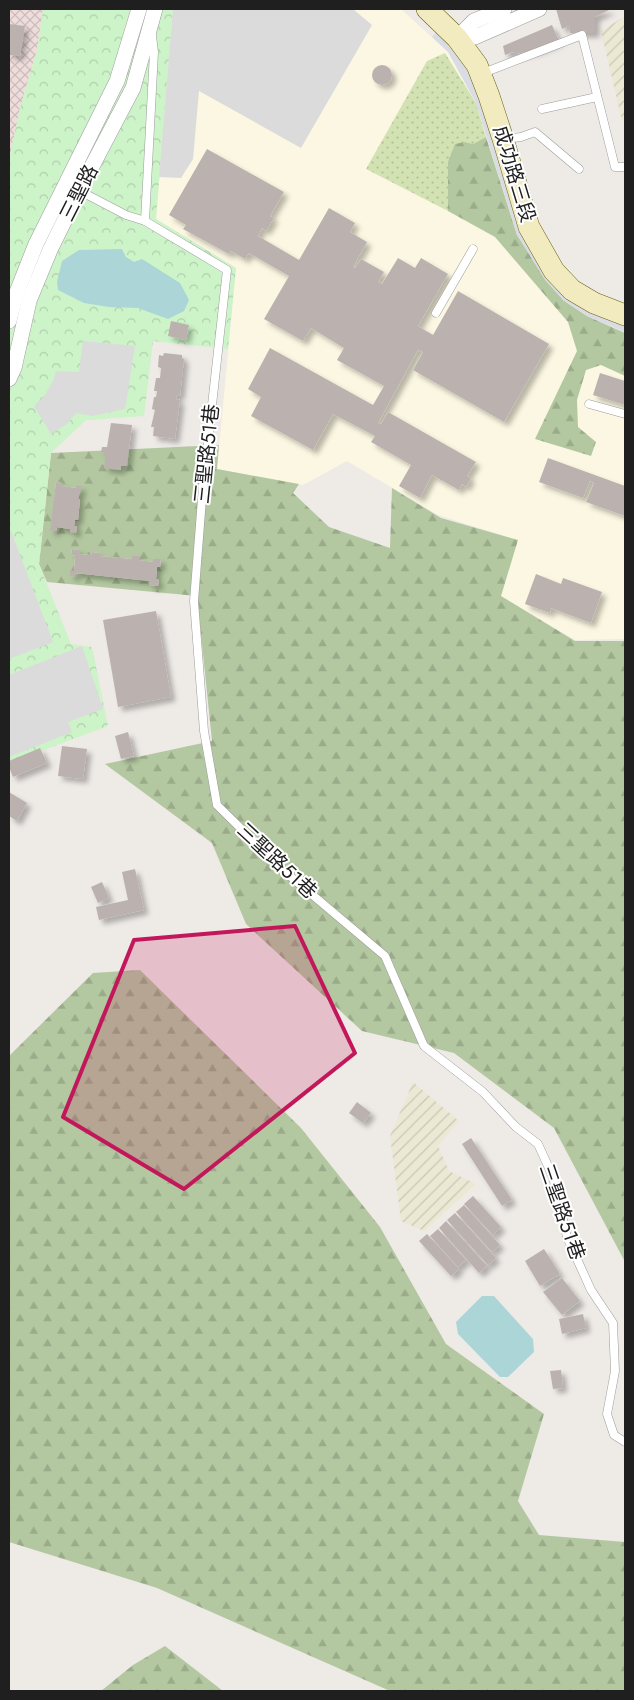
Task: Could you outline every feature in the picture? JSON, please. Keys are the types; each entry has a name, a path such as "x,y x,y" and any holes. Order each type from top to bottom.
{"street":[{"name":"三聖路","path":"9,380 14,368 29,301 73,187 117,82 139,9"},
{"name":"三聖路","path":"9,322 15,297 36,244 133,88 155,9"},
{"name":"成功路三段","path":"427,9 457,38 472,56 481,74 503,139 529,227 554,271 572,290 594,303 625,315"},
{"path":"457,38 474,21 504,9"},
{"path":"457,38 475,37 539,9"}],"lane":[{"path":"145,221 154,52 150,27"},
{"path":"481,74 582,35 615,167 625,167"},
{"path":"542,109 597,97"},
{"path":"503,139 521,137 535,132 579,169"},
{"name":"三聖路51巷","path":"73,187 126,215 145,221 226,270 202,486 194,601 204,731 217,805 284,870 385,956 424,1046 483,1092 516,1127 538,1144 553,1177 567,1237 591,1290 613,1323 615,1371 607,1414 614,1435 625,1442"},
{"path":"436,313 474,249"},
{"path":"589,404 625,414"}],"highlighted area":[{"path":"295,926 355,1053 184,1189 63,1117 134,940"}],"shaded area":[{"path":"9,9 43,9 37,50 20,108 9,160"},
{"path":"173,9 401,9 448,52 476,103 517,235 587,316 625,333 625,639 575,640 501,596 517,540 438,515 347,461 303,485 217,469 236,268 156,219"},
{"path":"173,9 353,9 372,25 301,148 199,91 193,159 181,178 159,177"},
{"path":"625,16 625,120 622,121 601,31"},
{"path":"437,31 463,61 482,101 522,232 625,324 625,332 587,316 563,300 545,280 517,235 476,103 448,52 432,37"},
{"path":"83,341 135,346 125,409 92,416 76,413 67,424 51,434 34,406 45,395 56,371 79,372"},
{"path":"11,531 53,642 9,659 9,532"},
{"path":"82,646 103,709 68,722 72,732 9,757 9,675"},
{"path":"413,1082 459,1121 438,1146 449,1171 476,1184 424,1231 401,1221 390,1136"}],"green space":[{"path":"43,9 173,9 156,219 236,268 228,349 153,341 144,416 86,420 51,453 39,564 71,644 92,647 108,726 9,763 9,160 20,108 37,50"},
{"path":"445,53 476,103 486,137 473,144 465,142 448,162 448,211 366,169 427,61"},
{"path":"486,137 517,235 563,300 587,316 625,333 625,376 601,365 586,370 577,400 578,427 596,442 591,456 535,439 577,351 568,322 495,237 448,211 448,162 455,144 465,142 473,144"},
{"path":"219,445 217,469 299,484 293,493 329,527 390,548 392,488 441,518 518,540 501,596 575,641 625,641 625,1289 624,1260 554,1128 454,1053 362,1031 246,924 212,843 105,764 212,741 197,596 47,582 39,564 51,453","holes":["56,482 62,483 62,486 76,488 76,486 81,486 78,499 80,499 78,520 75,520 74,526 77,526 76,532 70,532 70,529 57,527 56,531 51,531","72,549 79,550 79,554 91,555 92,552 99,553 99,556 132,559 133,556 139,556 139,560 153,562 153,559 161,559 160,567 157,567 156,579 159,580 158,586 149,585 150,581 75,573 75,576 70,576 70,571 74,571 75,556 71,555"]},
{"path":"140,970 301,1128 380,1227 446,1344 544,1414 518,1501 539,1535 625,1542 625,1691 390,1691 157,1588 9,1542 9,1056 93,973"},
{"path":"165,1646 223,1691 101,1691 133,1665"}],"water":[{"path":"122,249 126,257 134,262 142,259 180,283 189,300 184,311 168,319 138,308 109,307 84,303 58,290 57,282 62,261 79,250"},
{"path":"482,1296 494,1296 533,1339 534,1352 508,1377 500,1377 458,1334 456,1322"}],"building":[{"path":"556,9 611,9 595,17 595,33 570,33 569,26 562,29"},
{"path":"9,24 25,26 20,56 9,55"},
{"path":"552,25 559,41 537,50 515,54 513,52 505,55 503,46"},
{"path":"382,65 389,68 392,75 389,82 382,85 375,82 372,75 375,68"},
{"path":"207,149 284,192 270,216 274,218 266,231 262,228 258,236 299,260 329,208 355,223 350,232 367,242 353,267 355,268 361,259 384,272 378,282 382,284 398,258 415,268 421,258 448,274 418,326 433,335 458,291 549,344 504,422 413,370 423,352 418,350 378,423 381,424 388,412 476,462 467,476 471,478 466,487 462,484 459,490 432,475 420,498 399,486 411,465 371,442 375,436 333,414 313,450 251,416 261,397 248,389 270,348 373,405 384,386 337,360 344,348 311,328 303,341 264,319 289,276 249,253 245,259 231,251 229,254 183,229 186,225 169,215"},
{"path":"171,321 189,325 186,340 168,336"},
{"path":"164,353 182,355 184,359 180,396 177,395 176,399 180,400 175,439 153,436 154,427 151,427 155,410 152,409 154,397 156,397 157,391 154,391 156,378 160,378 161,368 158,367 159,355 163,356"},
{"path":"600,373 625,381 625,405 593,395"},
{"path":"111,423 132,425 127,466 121,466 121,470 104,468 106,453 101,452 102,447 107,447"},
{"path":"548,458 625,486 625,516 586,502 594,483 590,481 583,498 539,482"},
{"path":"56,482 62,483 62,486 76,488 76,486 82,486 78,499 80,499 78,520 75,520 74,526 77,526 76,533 70,532 70,529 57,527 56,531 50,531"},
{"path":"72,549 80,550 79,554 91,555 92,552 99,553 99,556 132,559 132,556 139,556 139,560 153,562 153,559 161,559 160,567 157,567 156,579 159,580 158,586 149,585 150,581 75,573 75,577 70,576 70,570 74,571 75,556 71,555"},
{"path":"536,574 561,584 563,578 602,592 591,623 551,608 550,613 525,604"},
{"path":"156,611 171,697 118,707 103,620"},
{"path":"128,732 134,756 121,759 115,736"},
{"path":"62,746 87,749 83,779 58,776"},
{"path":"40,748 47,763 13,777 9,761"},
{"path":"9,792 27,803 17,821 9,816"},
{"path":"135,869 144,910 99,920 96,907 128,900 122,872"},
{"path":"102,882 109,898 98,903 91,887"},
{"path":"357,1102 371,1113 363,1123 349,1113"},
{"path":"471,1138 512,1200 502,1206 462,1144"},
{"path":"473,1196 501,1227 493,1235 464,1204"},
{"path":"464,1205 500,1245 492,1252 456,1212"},
{"path":"455,1213 496,1258 488,1265 447,1220"},
{"path":"446,1221 487,1266 479,1273 439,1228"},
{"path":"438,1229 466,1260 458,1267 430,1236"},
{"path":"427,1234 459,1269 451,1276 419,1241"},
{"path":"544,1249 560,1274 540,1286 525,1261"},
{"path":"562,1278 580,1301 562,1315 543,1292"},
{"path":"583,1314 586,1328 562,1334 559,1319"},
{"path":"561,1370 563,1388 553,1389 550,1371"}]}
